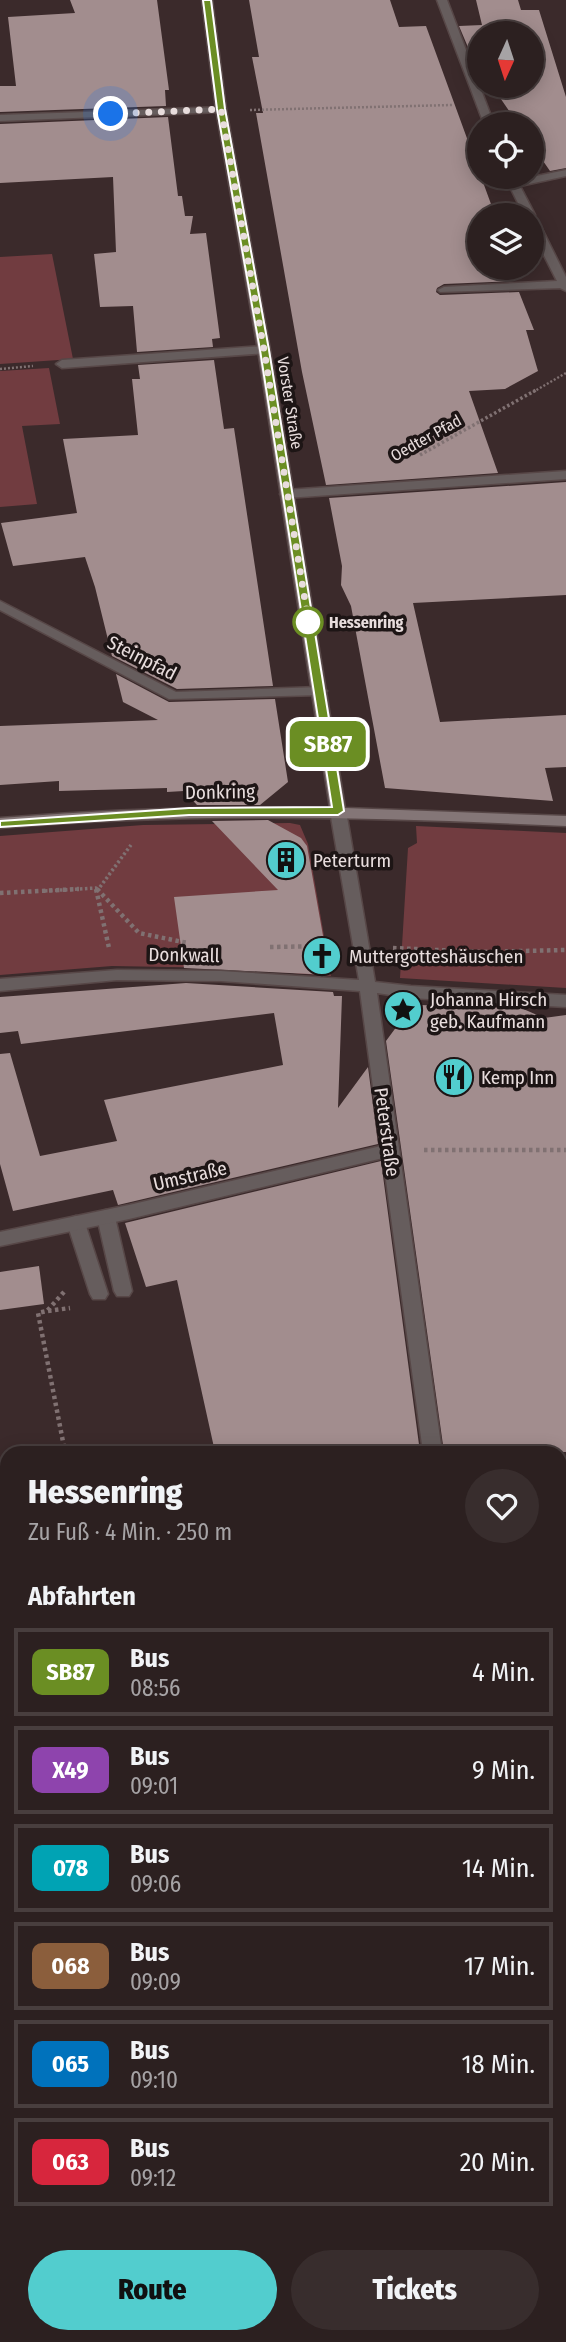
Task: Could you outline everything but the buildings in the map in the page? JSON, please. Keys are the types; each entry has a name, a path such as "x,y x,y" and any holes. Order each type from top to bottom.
{"main road":[{"name":"Vorster Straße","path":"207,0 221,109 264,350 338,811"},
{"name":"Donkring","path":"0,823 189,812 338,811 566,821"}],"street":[{"path":"442,0 483,112"},
{"path":"0,118 221,109"},
{"path":"544,176 566,173"},
{"path":"444,290 565,286 544,245"},
{"path":"62,364 264,350"},
{"path":"286,494 566,475"},
{"name":"Steinpfad","path":"0,605 173,696 320,691"},
{"name":"Peterstraße","path":"338,811 362,946 388,1150 432,1446"},
{"name":"Donkwall","path":"0,985 117,975 221,976 367,986 411,992 566,1001"},
{"name":"Umstraße","path":"0,1239 129,1212 388,1150"},
{"path":"106,1217 123,1291"},
{"path":"76,1223 99,1294"}],"path":[{"path":"221,109 480,105"},
{"name":"Oedter Pfad","path":"411,460 566,373"},
{"path":"0,892 96,888 136,839"},
{"path":"96,888 139,933 194,944"},
{"path":"96,888 112,964 117,975"},
{"path":"257,947 362,946 482,952 566,950"},
{"path":"388,1150 566,1150"},
{"path":"47,1311 67,1289"},
{"path":"59,1309 38,1312 64,1446"}],"shaded area":[{"path":"52,254 73,359 0,364 0,257"},
{"path":"49,368 60,424 22,426 37,504 0,507 0,371"},
{"path":"143,825 300,825 308,844 331,976 228,968 112,966 0,975 0,836"},
{"path":"416,826 566,833 566,988 400,978 408,848 417,843"}],"bus line":[{"name":"SB87","path":"0,823 189,812 338,811 264,350 221,109 207,0"}],"place":[{"name":"Hessenring","path":"308,622"},
{"name":"Peterturm","path":"286,860"},
{"name":"Muttergotteshäuschen","path":"322,956"},
{"name":"Johanna Hirsch geb. Kaufmann","path":"403,1010"},
{"name":"Kemp Inn","path":"454,1077"}],"route":[{"path":"111,114 221,109 309,625 308,622"}]}
